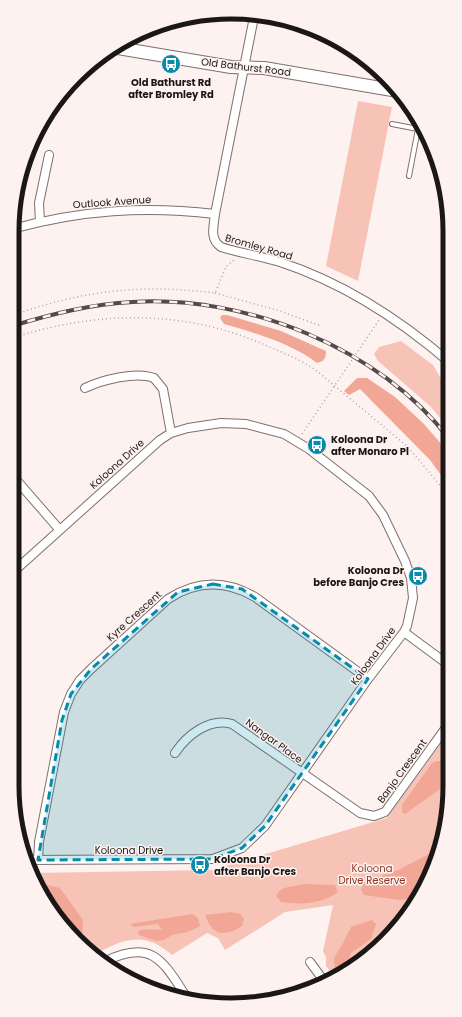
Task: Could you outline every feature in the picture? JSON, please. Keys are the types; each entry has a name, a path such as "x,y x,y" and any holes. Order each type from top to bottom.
{"main road":[{"name":"Old Bathurst Road","path":"122,49 231,67 264,68 389,89"}],"street":[{"name":"Bromley Road","path":"253,20 215,214 213,232 215,241 221,247 279,262 327,280 384,312 403,325 443,357"},
{"path":"40,222 39,203 49,155"},
{"name":"Outlook Avenue","path":"19,227 78,214 121,210 176,210 215,214"},
{"path":"85,388 101,380 138,376 154,378 163,390 171,433"},
{"name":"Koloona Drive","path":"19,567 153,445 171,433 182,429 207,425 239,423 269,428 297,440 369,496 383,515 407,565 411,578 413,598 404,632 368,679 258,834 242,848 223,856 201,859 32,860"},
{"path":"19,483 60,529"},
{"name":"Kyre Crescent","path":"38,860 39,842 62,720 71,694 91,669 168,599 178,592 201,585 213,584 225,584 242,589 368,679"},
{"path":"404,632 443,661"},
{"name":"Nangar Place","path":"175,753 184,741 208,725 217,722 226,723 237,727 301,773"},
{"name":"Banjo Crescent","path":"301,773 360,813 369,816 378,815 385,812 443,732"},
{"path":"110,960 127,952 141,952 154,956 164,963 183,993"},
{"path":"310,962 322,978"}],"lane":[{"path":"392,124 417,129"},
{"path":"409,176 418,130"}],"path":[{"path":"215,293 226,267 242,252"},
{"path":"19,313 53,301 111,290 142,288 215,293 280,311 321,326"},
{"path":"297,440 384,312"},
{"path":"19,336 43,328 94,319 153,317 182,320 232,332 307,363 408,447 443,489"}],"highlighted area":[{"path":"213,584 242,589 368,679 265,826 242,848 213,859 38,860 62,720 71,694 91,669 178,592"}],"green space":[{"path":"358,101 392,107 358,281 326,266"},
{"path":"401,341 433,365 443,382 443,421 430,406 378,361 374,354 379,347"},
{"name":"Koloona Drive Reserve","path":"443,741 443,800 439,827 432,854 421,880 407,904 381,936 360,954 331,973 326,966 326,957 323,951 333,905 285,912 225,950 218,938 207,933 172,955 153,942 144,940 125,941 99,952 81,936 63,915 47,892 38,873 212,870 387,818"}],"shaded area":[{"path":"222,315 227,315 281,331 326,351 326,356 323,360 317,363 284,344 224,324 220,318"},
{"path":"357,378 367,378 395,397 424,424 443,446 443,478 430,460 360,389 349,395 344,391"},
{"path":"437,761 443,762 443,787 405,814 402,812 402,805 432,763"},
{"path":"433,852 421,880 411,899 400,900 364,895 361,890 364,882 398,870"},
{"path":"304,884 335,885 338,892 325,899 311,903 281,902 276,896 278,892 284,888"},
{"path":"47,885 60,888 83,920 82,937 63,915 44,886"},
{"path":"231,912 240,914 244,919 242,926 236,930 225,933 215,931 211,927 205,915"},
{"path":"192,914 198,918 200,926 188,932 172,935 164,940 156,941 139,935 138,931 141,930 162,929 158,924 134,927 130,924"},
{"path":"372,920 376,924 371,939 351,953 349,962 340,968 335,968 334,961 336,955 351,927"}],"railway":[{"path":"19,324 72,310 133,302 176,302 220,308 264,318 308,334 348,354 386,378 420,407 443,432"}],"place":[{"name":"Old Bathurst Rd after Bromley Rd","path":"171,64"},
{"name":"Koloona Dr after Monaro Pl","path":"317,445"},
{"name":"Koloona Dr before Banjo Cres","path":"418,576"},
{"name":"Koloona Dr after Banjo Cres","path":"200,865"}]}
